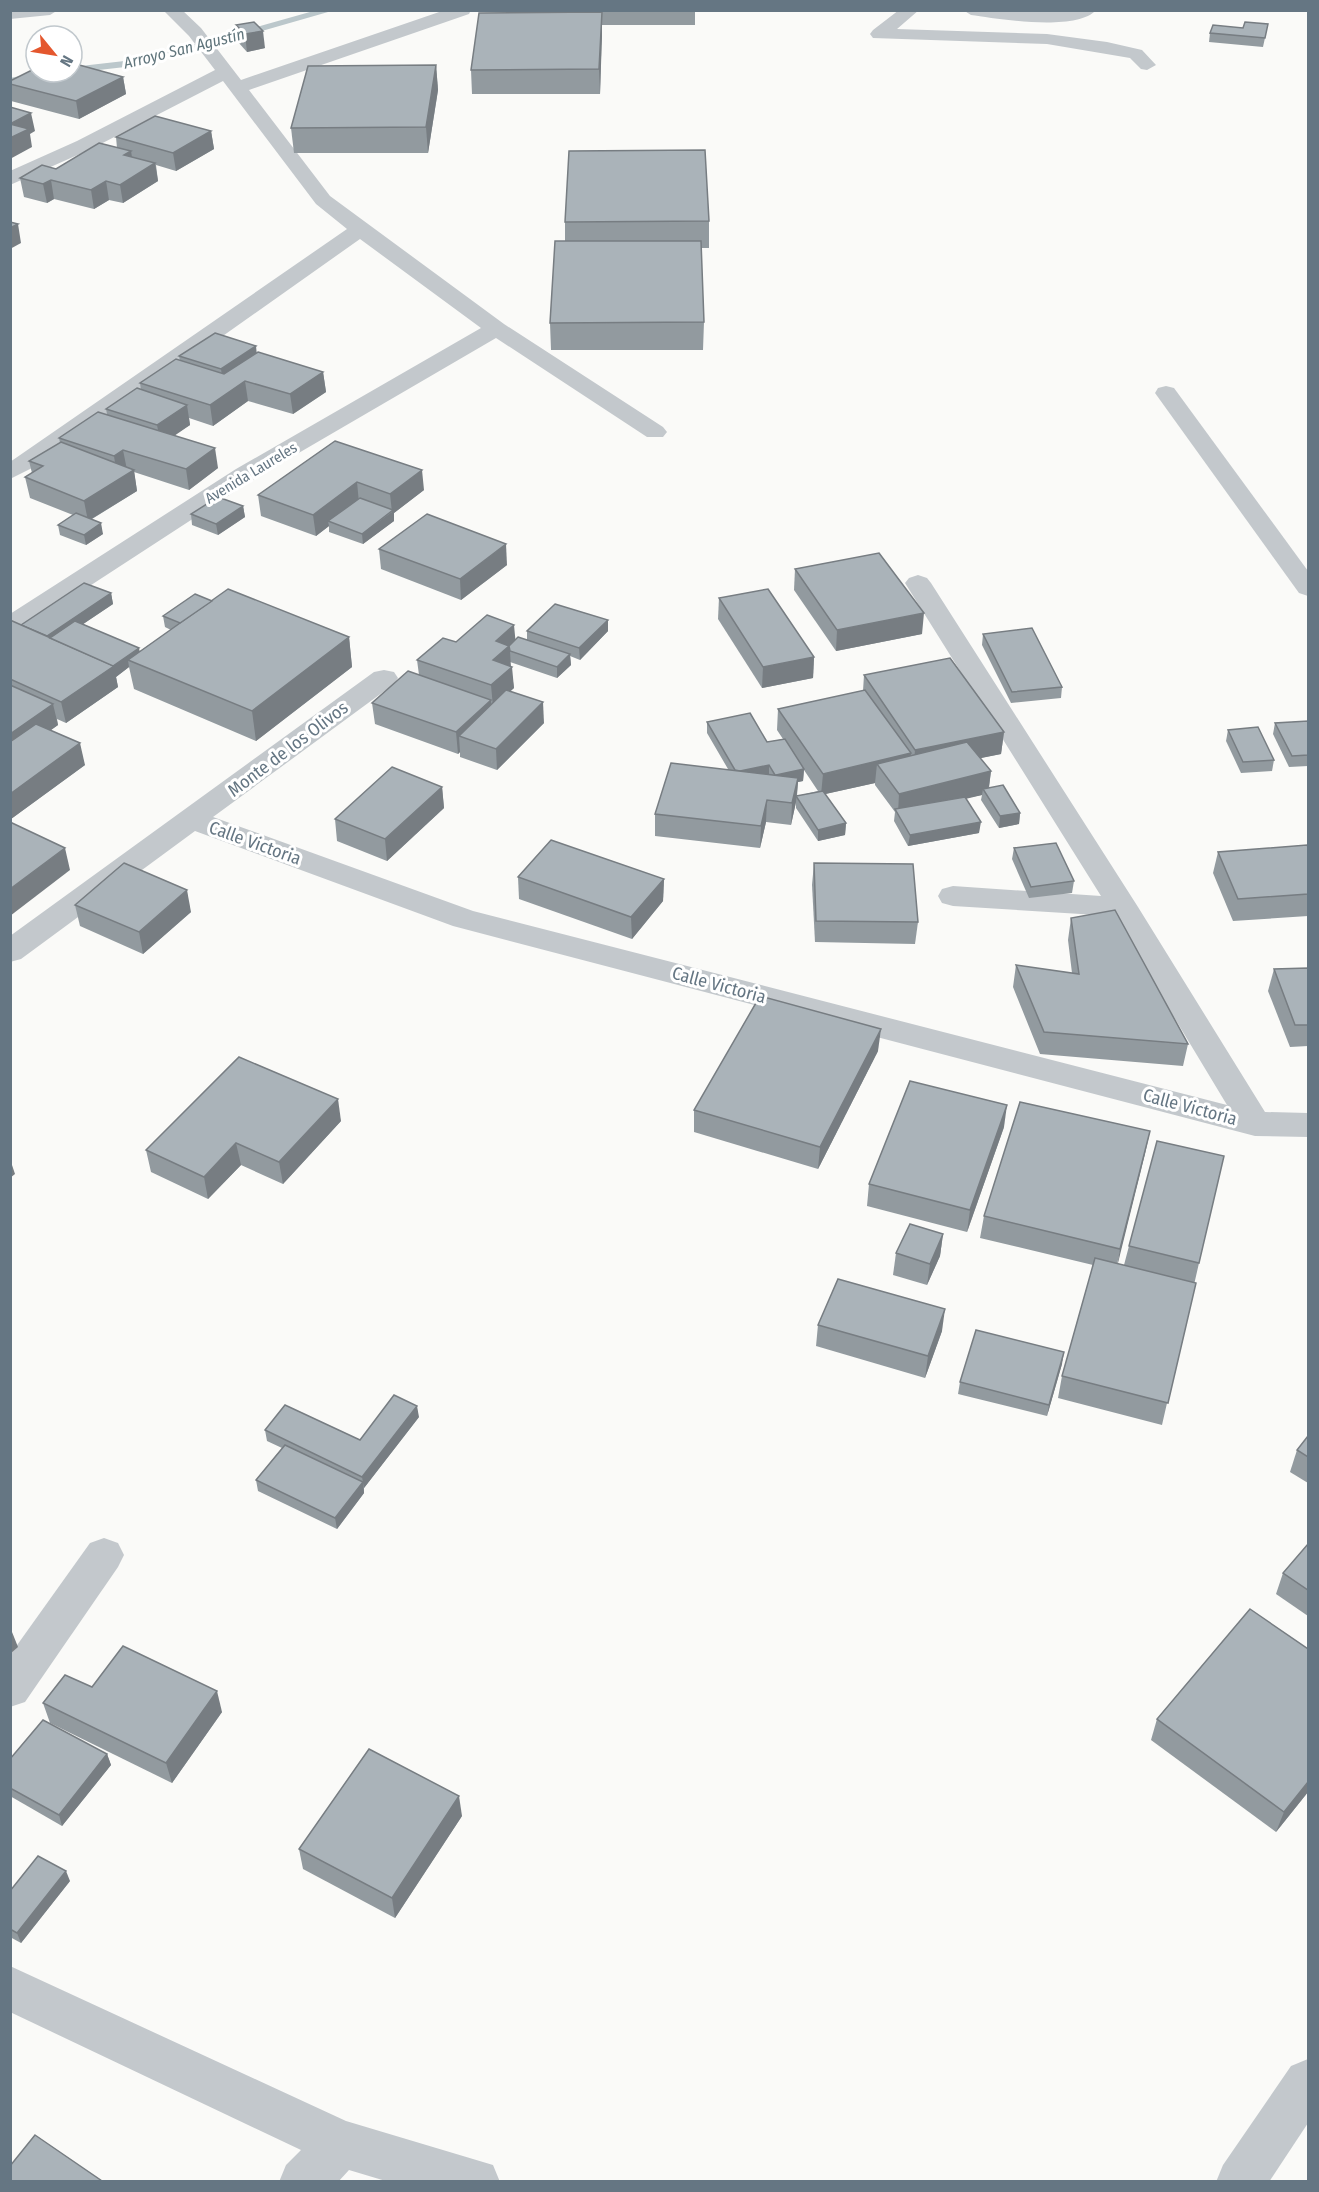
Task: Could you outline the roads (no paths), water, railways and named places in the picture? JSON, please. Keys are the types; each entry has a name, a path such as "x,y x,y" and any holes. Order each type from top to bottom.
{"street":[{"path":"10,14 50,10"},
{"path":"171,10 195,32 323,200 496,329 655,432"},
{"path":"10,179 231,80 463,10"},
{"path":"911,10 879,34 1047,39 1107,46 1136,54 1147,65"},
{"path":"971,10 1046,18 1074,15 1088,10"},
{"path":"10,472 38,456 360,229"},
{"name":"Avenida Laureles","path":"10,626 245,474 496,329"},
{"path":"1166,393 1308,588"},
{"path":"918,582 1123,907 1255,1124"},
{"name":"Monte de los Olivos","path":"10,952 384,678"},
{"name":"Calle Victoria","path":"193,820 464,919 1255,1124 1308,1125"},
{"path":"953,896 1123,907"},
{"path":"10,1689 104,1556"},
{"path":"10,1988 341,2144 476,2181"},
{"path":"1240,2181 1308,2083"},
{"path":"303,2181 341,2144"}],"waterway":[{"name":"Arroyo San Agustín","path":"84,69 143,62 330,10"},
{"name":"Arroyo San Agustín","path":"10,81 24,78"}]}
